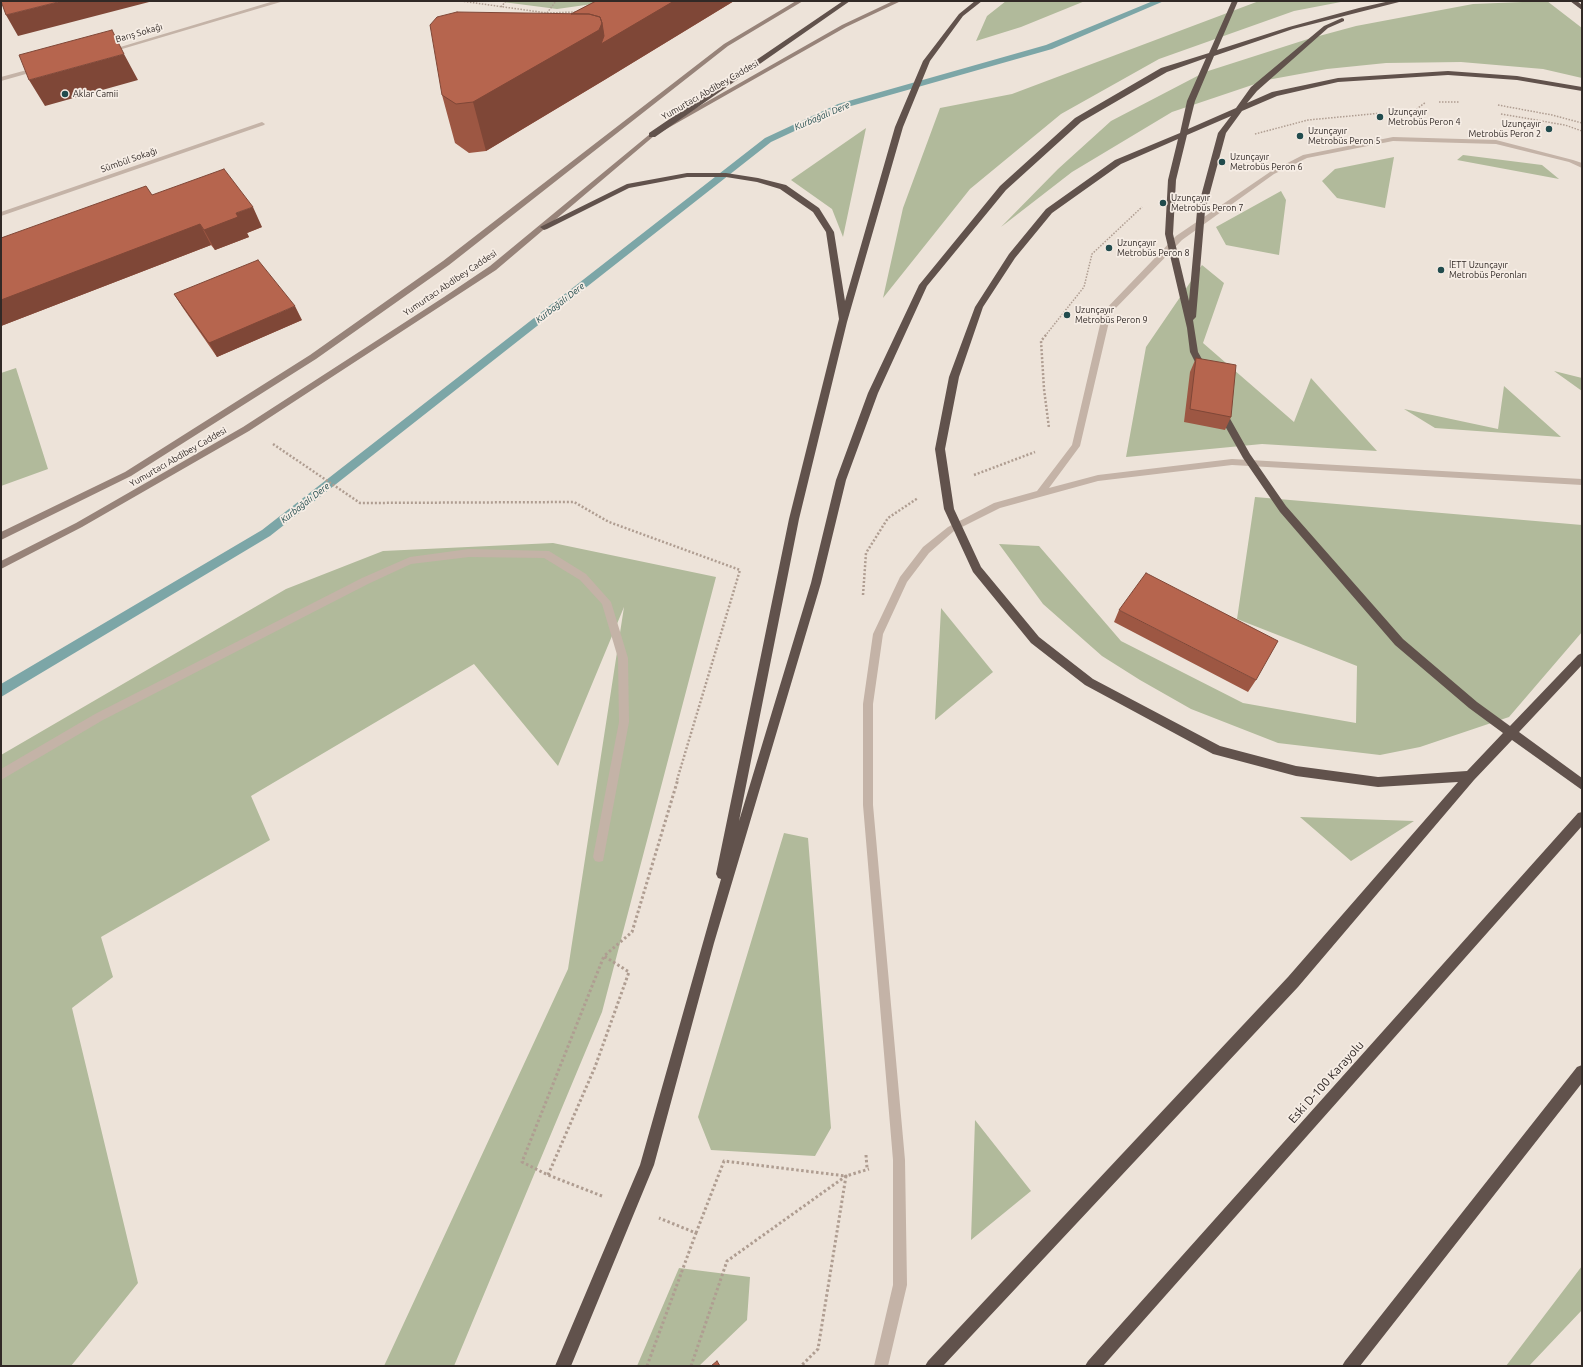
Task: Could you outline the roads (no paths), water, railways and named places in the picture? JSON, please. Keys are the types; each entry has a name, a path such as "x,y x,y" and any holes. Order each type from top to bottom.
{"highway":[{"path":"652,135 847,1"},
{"path":"708,943 794,519 843,322 899,127 927,61 961,15 979,1"},
{"path":"1207,379 1194,352 1191,328 1169,234 1172,180 1191,101 1235,1"},
{"path":"1191,328 1201,211 1222,133 1254,89 1326,27 1390,1"},
{"path":"563,1366 647,1165 708,943 816,583 841,480 873,393 923,285 1002,188 1078,120 1164,70 1291,28 1361,9 1400,1"},
{"path":"1574,2 1582,8"},
{"path":"1470,776 1378,782 1296,771 1217,750 1089,682 1035,640 977,569 949,509 940,449 954,377 979,306 1012,256 1049,211 1118,162 1275,94 1338,80 1448,73 1516,78 1582,89"},
{"path":"544,227 627,186 687,175 719,175 758,180 783,187 816,210 830,232 843,322"},
{"path":"1216,399 1246,456 1283,509 1337,573 1399,642 1473,705 1582,785"},
{"path":"933,1366 1293,982 1470,776 1582,658"},
{"name":"Eski D-100 Karayolu","path":"1093,1366 1582,817"},
{"path":"1350,1366 1582,1072"}],"main road":[{"path":"1,536 128,474 313,357 446,263 726,45 800,1"},
{"name":"Yumurtacı Abdibey Caddesi","path":"1,565 79,525 246,429 493,268 544,227 652,135 844,26 898,1"}],"street":[{"name":"Barış Sokağı","path":"101,53 281,1"},
{"path":"1,79 48,67"},
{"name":"Sümbül Sokağı","path":"1,214 262,124"},
{"path":"1040,493 1076,446 1107,312 1179,238 1272,173 1305,156 1393,139 1496,142 1571,161 1582,166"},
{"path":"881,1366 900,1285 899,1160 868,805 868,704 878,634 903,580 926,550 952,529 997,505 1098,478 1232,462 1582,482"},
{"path":"1,776 99,717 358,585 410,561 469,553 546,554 583,577 606,602 623,658 624,722 599,857"}],"waterway":[{"name":"Kurbağalı Dere","path":"1,691 266,533 768,140 841,106 1049,47 1160,1"}],"place":[{"name":"Aklar Camii","path":"65,94"},
{"name":"Uzunçayır Metrobüs Peron 4","path":"1380,117"},
{"name":"Uzunçayır Metrobüs Peron 2","path":"1549,129"},
{"name":"Uzunçayır Metrobüs Peron 5","path":"1300,136"},
{"name":"Uzunçayır Metrobüs Peron 6","path":"1222,162"},
{"name":"Uzunçayır Metrobüs Peron 7","path":"1163,203"},
{"name":"Uzunçayır Metrobüs Peron 8","path":"1109,248"},
{"name":"İETT Uzunçayır Metrobüs Peronları","path":"1441,270"},
{"name":"Uzunçayır Metrobüs Peron 9","path":"1067,315"}]}
